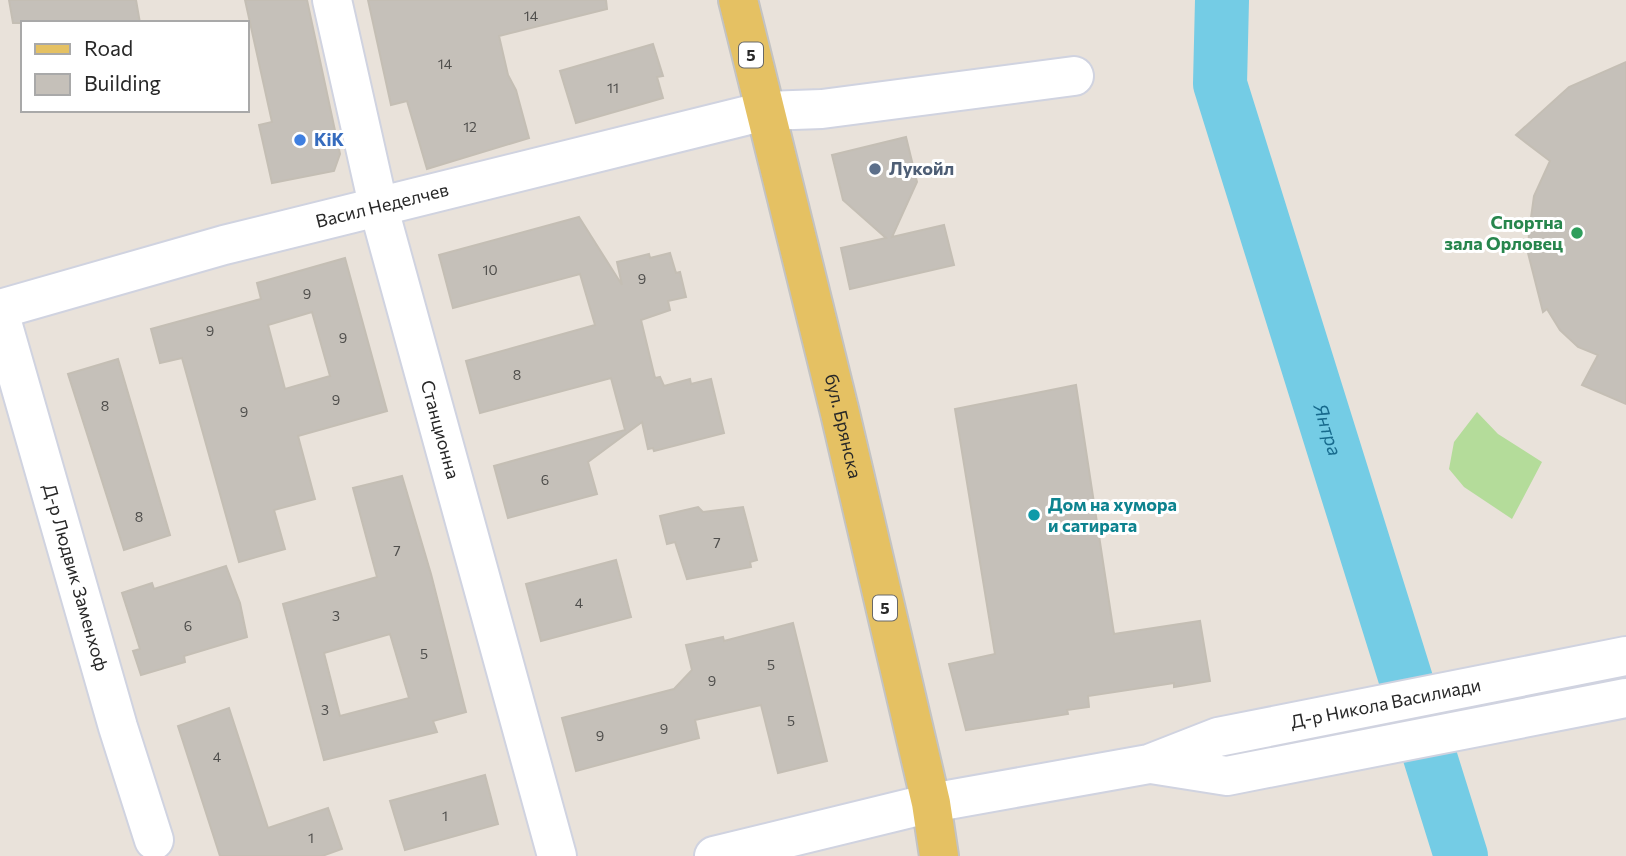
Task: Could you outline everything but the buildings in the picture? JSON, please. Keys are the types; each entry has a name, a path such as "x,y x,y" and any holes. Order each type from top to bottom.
{"main road":[{"name":"бул. Брянска","path":"738,0 931,803 939,856"}],"street":[{"name":"Станционна","path":"332,0 379,209 557,856"},
{"name":"Васил Неделчев","path":"0,309 224,245 379,209 765,111 822,109 1074,76"},
{"name":"Д-р Людвик Заменхоф","path":"0,315 118,727 154,839"},
{"name":"Д-р Никола Василиади","path":"714,856 931,803 1149,764 1218,737 1626,656"},
{"name":"Д-р Никола Василиади","path":"1149,764 1227,776 1626,698"},
{"path":"1218,737 1227,776"}],"green space":[{"path":"1477,412 1498,434 1542,462 1512,519 1464,487 1449,469 1454,442"}],"waterway":[{"name":"Янтра","path":"1222,0 1220,84 1461,856"}],"place":[{"name":"KiK","path":"300,140"},
{"name":"Лукойл","path":"875,169"},
{"name":"Спортна зала Орловец","path":"1577,233"},
{"name":"Дом на хумора и сатирата","path":"1034,515"}]}
